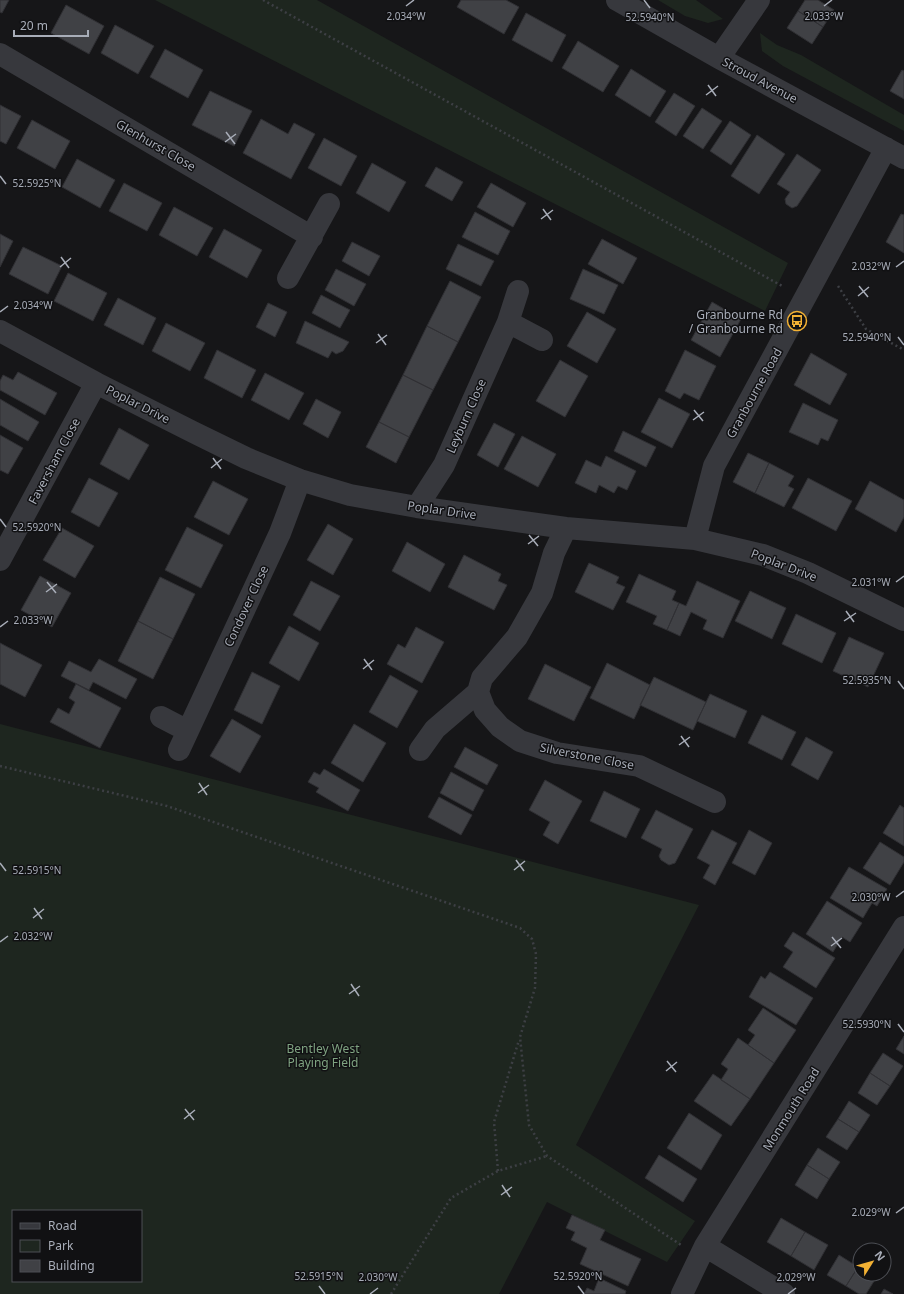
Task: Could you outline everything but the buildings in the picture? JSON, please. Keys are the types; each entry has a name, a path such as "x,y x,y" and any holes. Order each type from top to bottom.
{"street":[{"name":"Stroud Avenue","path":"617,0 719,58 895,153"},
{"path":"719,58 759,0"},
{"name":"Glenhurst Close","path":"0,54 312,237"},
{"name":"Granbourne Road","path":"695,539 714,466 820,270 895,153"},
{"path":"288,278 329,204"},
{"name":"Leyburn Close","path":"417,506 444,465 508,322 518,292"},
{"path":"508,322 542,340"},
{"name":"Poplar Drive","path":"0,331 96,383 240,454 300,480 350,495 417,506 566,528 695,539 763,555 808,573 904,620"},
{"name":"Faversham Close","path":"0,560 96,383"},
{"name":"Condover Close","path":"161,717 184,740 280,533 300,480"},
{"path":"420,750 435,729 478,692 482,678 517,638 542,593 554,553 566,528"},
{"name":"Silverstone Close","path":"478,692 485,710 500,727 520,741 557,753 639,766 715,802"},
{"name":"Monmouth Road","path":"682,1294 702,1252 904,928"},
{"path":"702,1252 784,1294"}],"path":[{"path":"263,0 805,298"},
{"path":"820,270 837,283 866,329 904,350"},
{"path":"0,766 167,806 520,928 532,939 536,954 536,988 494,1122 498,1170"},
{"path":"520,1037 529,1125 547,1156 702,1252"},
{"path":"391,1294 451,1198 498,1170 547,1156"}],"green space":[{"path":"155,0 317,0 788,263 765,311"},
{"path":"658,0 696,0 723,19 708,23 685,16"},
{"path":"760,33 777,45 801,55 904,115 904,131 783,66 762,51"},
{"name":"Bentley West Playing Field","path":"0,724 699,905 576,1145 695,1221 667,1262 547,1202 499,1294 0,1294"}],"place":[{"name":"Granbourne Rd / Granbourne Rd","path":"797,321"}]}
